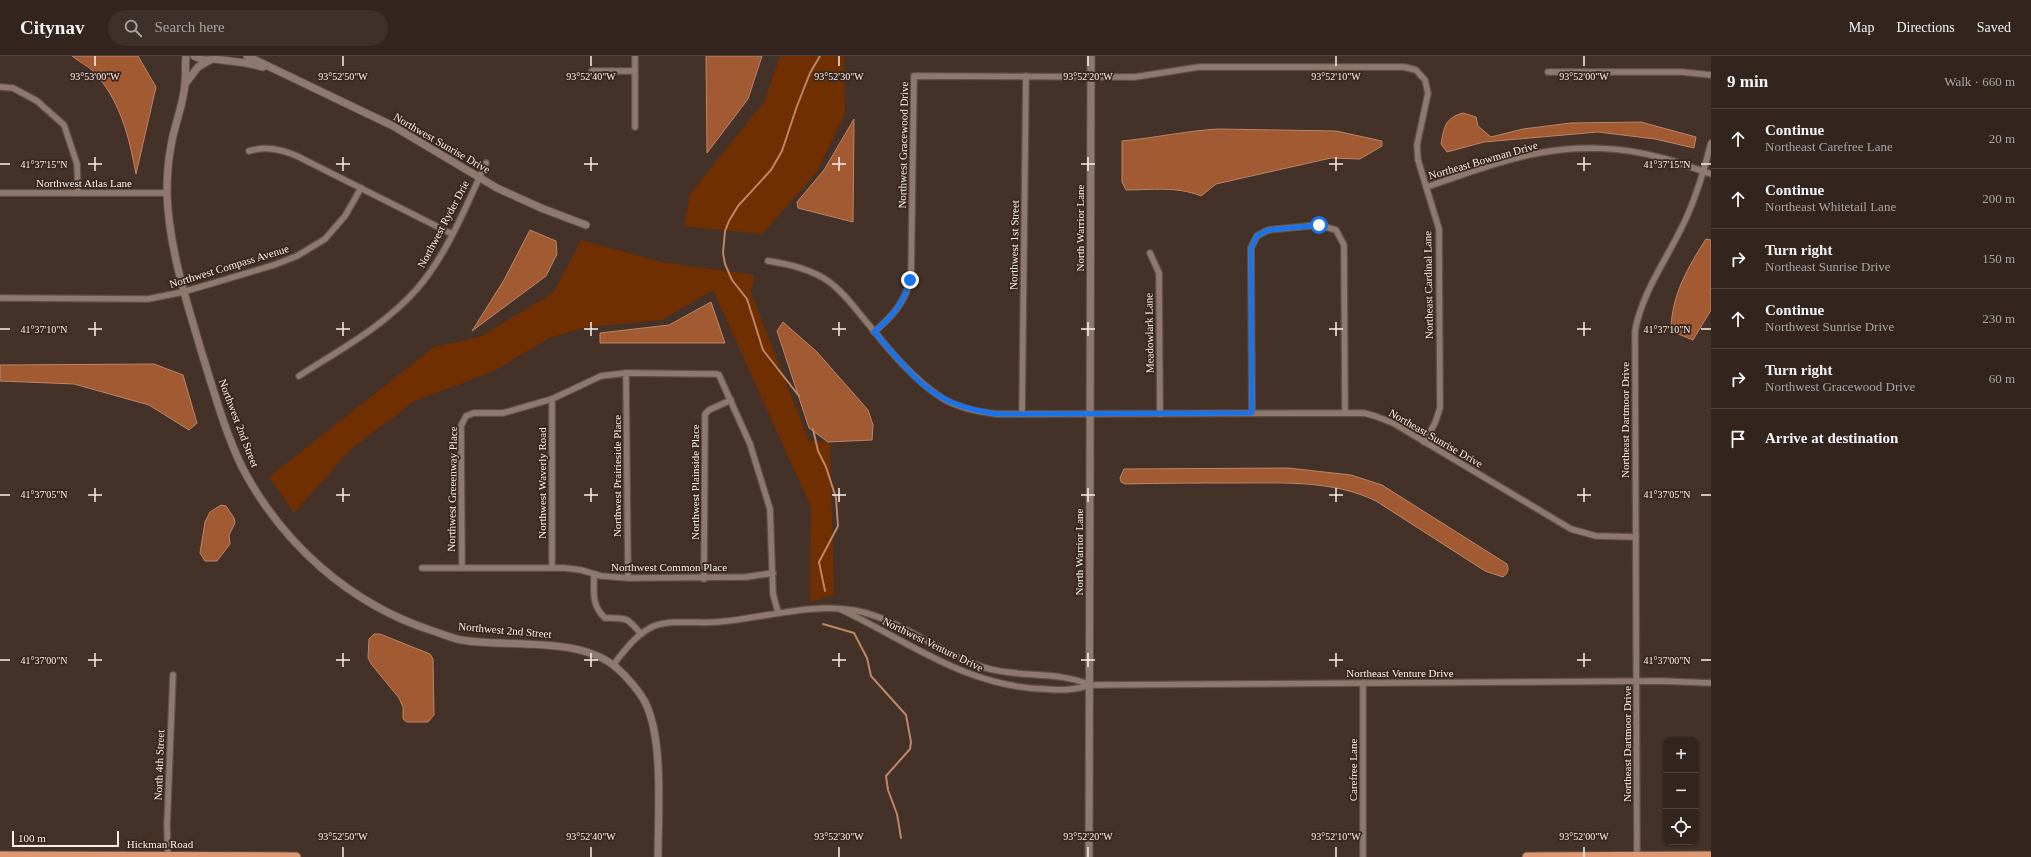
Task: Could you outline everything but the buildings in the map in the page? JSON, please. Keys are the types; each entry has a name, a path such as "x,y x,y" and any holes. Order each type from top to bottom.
{"highway":[{"name":"Hickman Road","path":"0,856 296,857"},
{"path":"1527,857 1711,856"}],"street":[{"path":"179,56 185,64"},
{"name":"Northwest 2nd Street","path":"186,56 185,84 171,145 167,193 173,250 183,292 219,407 243,468 278,524 325,572 366,601 407,622 460,640 561,646 580,650 613,666 645,702 652,724 658,751 658,857"},
{"name":"Northwest Sunrise Drive","path":"194,56 203,60 214,58 246,63 288,76"},
{"name":"Northwest Sunrise Drive","path":"247,56 393,126 479,178 523,201 586,225"},
{"path":"634,56 635,127"},
{"name":"North Warrior Lane","path":"1089,857 1091,56"},
{"name":"Northwest 2nd Street","path":"185,84 198,67 214,58"},
{"name":"Northwest Gracewood Drive","path":"874,332 889,319 904,299 910,280 914,76 1135,77 1199,67 1404,67 1416,70 1425,80"},
{"path":"592,71 634,72"},
{"path":"1548,72 1682,72 1711,75"},
{"name":"Northwest 1st Street","path":"1022,414 1026,76"},
{"name":"Northeast Cardinal Lane","path":"1424,442 1438,416 1440,405 1438,230 1418,160 1417,145 1428,93 1425,80"},
{"path":"0,87 13,88 37,101 64,125 77,164 78,193"},
{"name":"Northeast Dartmoor Drive","path":"1637,857 1635,347 1638,317 1649,288 1688,214 1703,172 1711,143"},
{"path":"249,151 262,148 282,150 452,234"},
{"name":"Northeast Bowman Drive","path":"1426,187 1516,158 1539,153 1575,149 1610,149 1633,152 1662,158 1711,174"},
{"name":"Northwest Ryder Drie","path":"299,376 373,328 391,314 416,290 434,267 452,234 486,163"},
{"name":"Northwest Compass Avenue","path":"0,298 148,299 183,292 274,265 312,248 325,239 345,216 361,188"},
{"name":"Northwest Atlas Lane","path":"0,193 167,193"},
{"path":"1252,413 1251,248 1257,236 1268,230 1319,225 1336,230 1344,245 1345,412"},
{"name":"Meadowlark Lane","path":"1150,253 1158,273 1160,414"},
{"path":"768,260 789,264 816,274 827,280 846,296 874,332 918,380 943,399 972,410 997,414 1090,414"},
{"name":"Northwest Greeenway Place","path":"462,568 461,426 466,416 474,413 503,413 552,399 601,376 626,373 716,374 719,375 750,444 770,509 773,594 778,612"},
{"name":"Northwest Prairieside Place","path":"626,373 628,578"},
{"name":"Northwest Waverly Road","path":"552,399 552,568"},
{"name":"Northwest Plainside Place","path":"704,579 705,414 709,410 731,400"},
{"name":"Northeast Sunrise Drive","path":"1090,414 1345,412 1375,416 1393,423 1571,529 1596,536 1636,537"},
{"name":"Northwest Common Place","path":"422,568 552,568 581,570 602,576 628,578 704,579 746,577 773,573"},
{"path":"594,574 594,600 597,611 605,618 620,618 631,621 641,634"},
{"name":"Northwest Venture Drive","path":"613,666 631,642 654,626 667,623 713,622 747,619 778,612 807,608 840,609 883,619 970,664 1001,672 1075,678 1090,685"},
{"name":"Northwest Venture Drive","path":"840,609 948,665 981,679 1008,686 1030,689 1074,690 1090,685"},
{"name":"North 4th Street","path":"168,856 167,826 173,675"},
{"name":"Northeast Venture Drive","path":"1090,685 1637,681 1711,683"},
{"name":"Carefree Lane","path":"1363,683 1363,857"}],"shaded area":[{"path":"72,56 138,56 156,87 136,174 122,119 110,93 92,70"},
{"path":"706,56 762,56 748,99 707,153"},
{"path":"780,56 844,56 845,113 817,172 762,234 684,226 690,194 764,102"},
{"path":"1463,113 1476,117 1478,126 1491,137 1523,129 1571,123 1641,122 1696,137 1694,148 1655,139 1598,132 1484,142 1447,152 1441,144 1446,124 1452,118"},
{"path":"854,119 853,222 798,208 797,202 824,170"},
{"path":"1218,129 1336,131 1382,141 1382,146 1360,159 1331,158 1216,184 1201,196 1173,190 1126,190 1122,182 1122,141"},
{"path":"530,230 556,241 557,254 546,276 472,331 504,280"},
{"path":"1706,239 1711,240 1711,310 1693,340 1671,331 1672,318 1677,294 1682,282"},
{"path":"581,240 662,262 754,275 751,293 809,441 830,442 834,595 810,602 811,507 713,290 662,320 587,327 549,338 494,371 415,401 352,448 294,513 269,477 434,347 480,337 554,292"},
{"path":"711,302 725,343 600,343 600,333 669,325"},
{"path":"783,322 817,352 868,410 873,425 872,440 828,442 809,428 777,331"},
{"path":"154,364 183,375 197,423 189,430 149,405 74,384 0,381 0,365"},
{"path":"1288,468 1351,475 1382,485 1507,564 1507,573 1503,577 1485,571 1376,501 1360,494 1342,489 1289,483 1125,484 1121,482 1120,478 1124,469"},
{"path":"221,505 226,506 234,518 235,523 229,535 230,544 217,561 205,561 200,553 205,522 210,512"},
{"path":"374,634 380,634 430,654 433,659 434,715 428,722 407,722 403,719 403,707 399,698 368,658 369,639"}],"waterway":[{"path":"799,396 763,350 747,299 732,280 725,264 723,253 725,231 729,221 738,206 771,170 782,151 810,73 820,56"},
{"path":"813,429 818,451 826,467 836,498 838,526 819,562 825,591"},
{"path":"823,624 854,633 867,658 871,676 906,715 911,742 910,749 886,776 888,790 897,814 901,838"}],"route":[{"path":"910,280 904,299 889,319 874,332 918,380 943,399 972,410 997,414 1252,413 1251,248 1257,236 1268,230 1319,225"}]}
